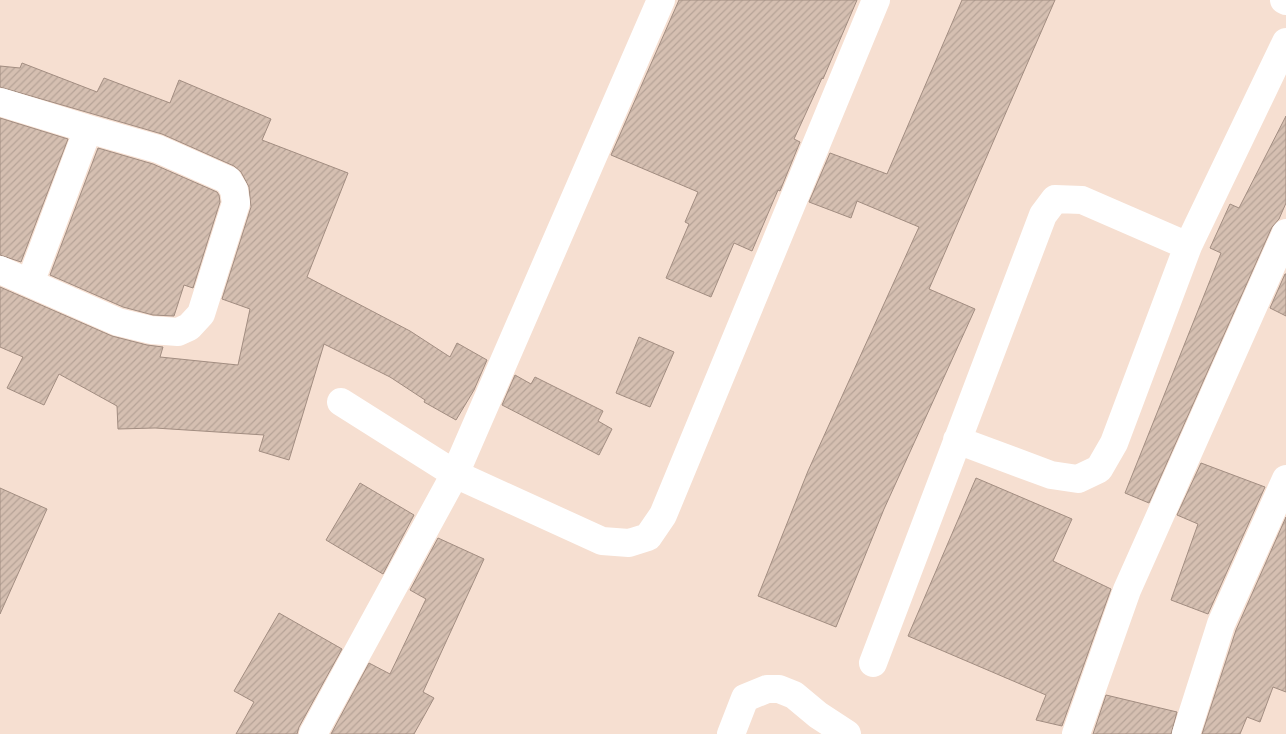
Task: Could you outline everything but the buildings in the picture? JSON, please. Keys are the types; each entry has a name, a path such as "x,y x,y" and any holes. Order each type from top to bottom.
{"street":[{"path":"313,734 455,474 661,0"},
{"path":"342,402 455,474 602,542 629,543 648,537 663,515 876,0"},
{"path":"957,440 1051,475 1078,479 1099,469 1114,443 1188,246 1286,42"},
{"path":"0,102 88,130 158,149 228,180 234,190 236,203 201,314 189,327 178,332 151,330 118,322 0,270"},
{"path":"30,283 88,130"},
{"path":"873,663 1043,216 1054,199 1082,200 1188,246"},
{"path":"1076,734 1127,590 1286,233"},
{"path":"1186,734 1221,624 1286,479"},
{"path":"731,734 745,698 767,689 779,689 794,695 847,734"}]}
